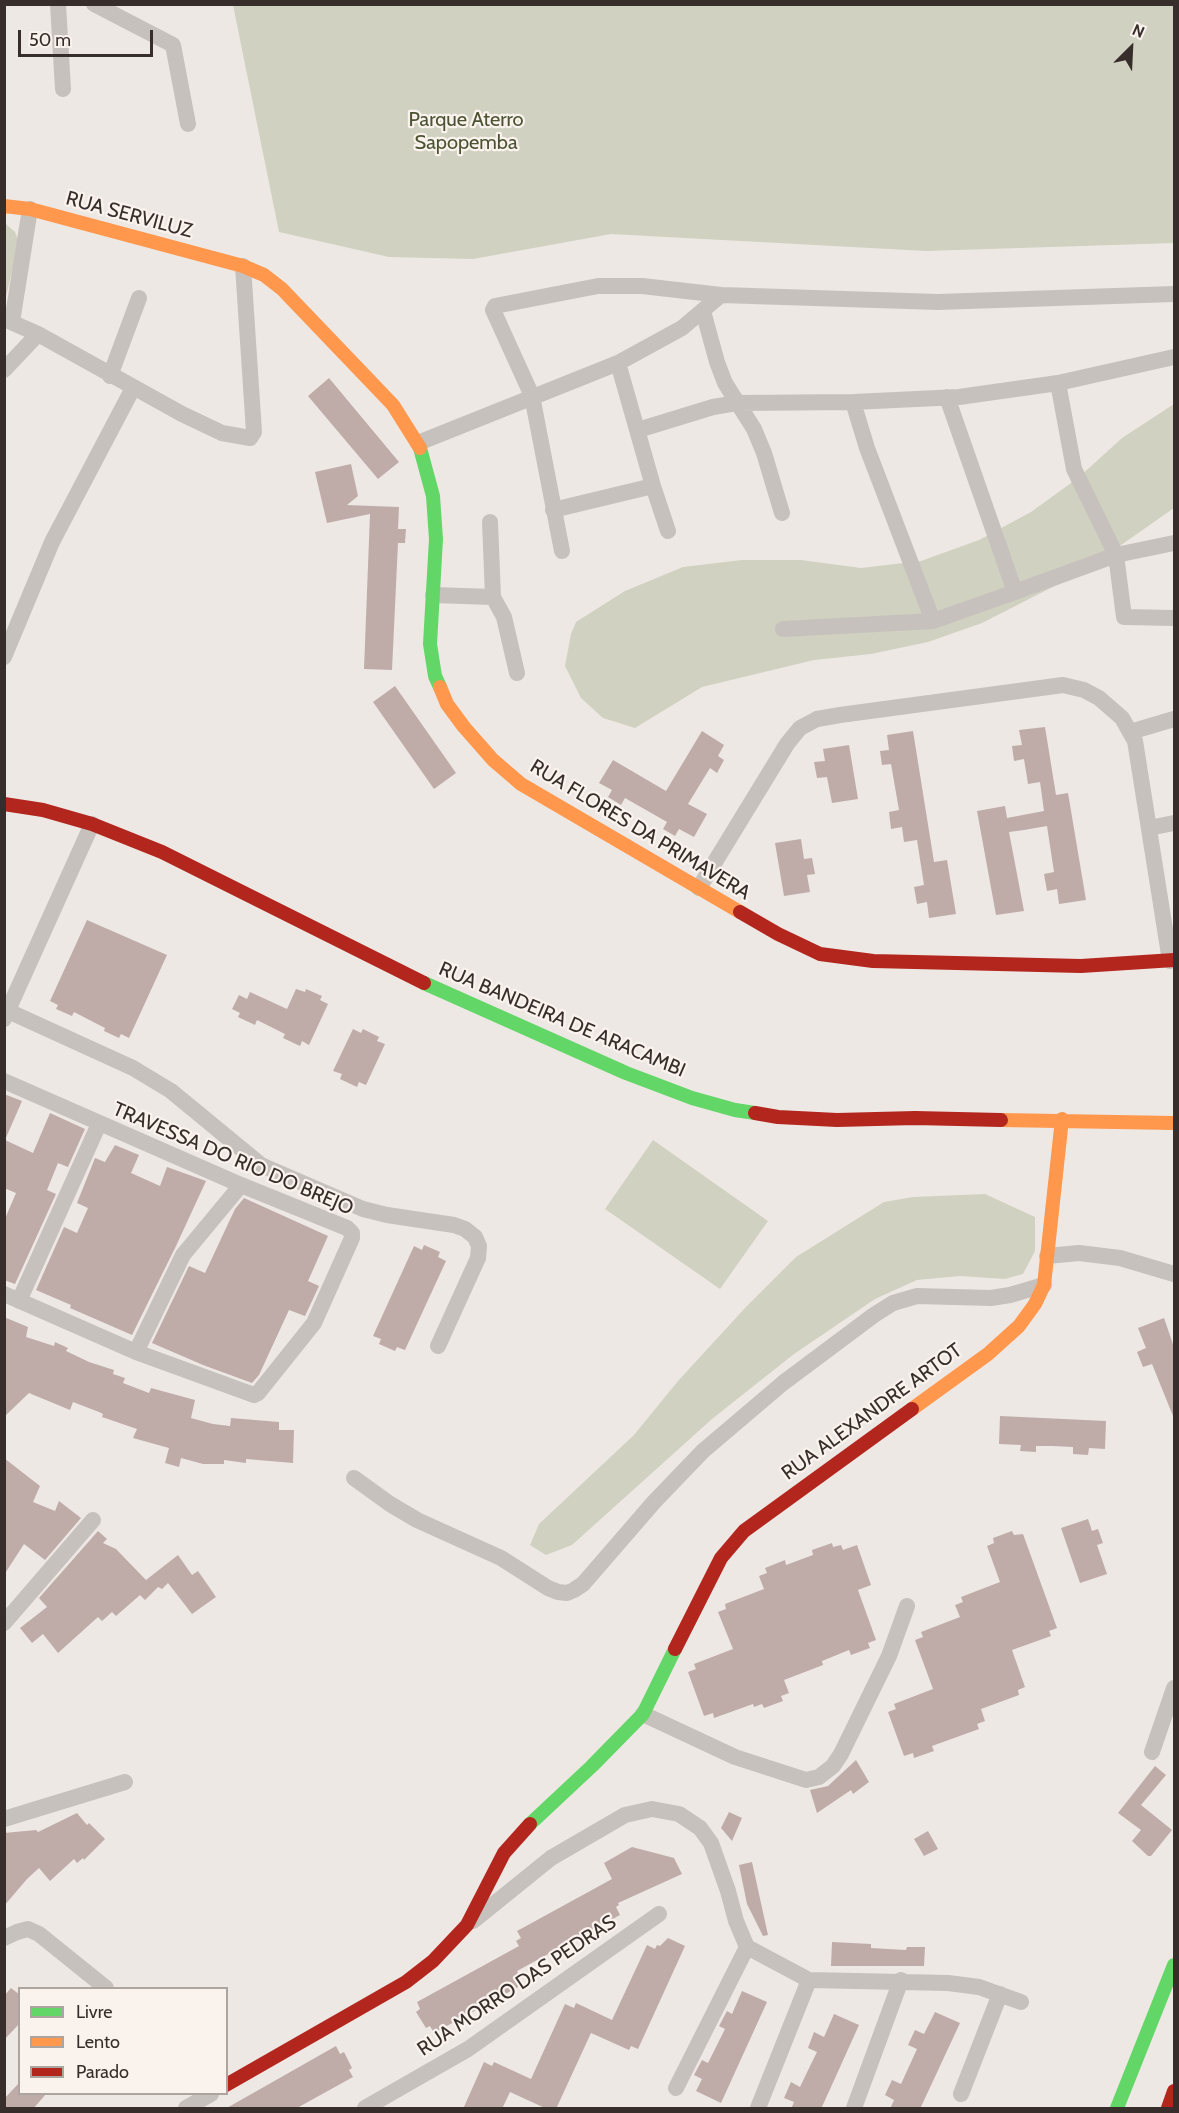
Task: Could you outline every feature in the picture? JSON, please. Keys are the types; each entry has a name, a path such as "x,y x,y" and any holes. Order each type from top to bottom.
{"main road":[{"name":"RUA SERVILUZ","path":"4,206 30,209 243,266"},
{"name":"RUA FLORES DA PRIMAVERA","path":"243,266 264,275 282,289 393,405 418,443 434,496 436,539 430,644 435,676 447,704 464,727 486,752 521,784 778,934 820,954 873,961 1081,966 1172,961"},
{"name":"RUA BANDEIRA DE ARACAMBI","path":"4,804 43,810 92,824 162,852 451,996 626,1073 692,1098 735,1110 778,1117 837,1120 1062,1119 1174,1123"},
{"name":"RUA ALEXANDRE ARTOT","path":"228,2084 406,1982 432,1961 467,1925 504,1853 525,1828 592,1766 643,1714 721,1558 744,1531 988,1354 1019,1326 1035,1304 1044,1285 1062,1119"},
{"path":"1117,2109 1174,1965"},
{"path":"1168,2109 1174,2091"}],"street":[{"path":"58,4 63,89"},
{"path":"94,4 173,45 188,124"},
{"path":"30,209 8,321 38,334 110,376 222,433 246,439 252,437 254,432 243,266"},
{"path":"562,551 532,396 492,310 495,306 598,286 642,286 721,295 938,302 1174,294"},
{"path":"418,443 618,363 662,341 682,328 721,295"},
{"path":"110,376 139,298"},
{"path":"703,311 725,383 754,429 764,453 782,513"},
{"path":"4,370 38,334"},
{"path":"638,430 713,407 737,403 853,402 959,397 1058,383 1174,357"},
{"path":"618,363 668,531"},
{"path":"1058,383 1074,469 1116,555 1124,617 1174,618"},
{"path":"4,657 52,542 133,388"},
{"path":"947,397 1015,592"},
{"path":"853,402 867,448 933,621"},
{"path":"553,510 653,486"},
{"path":"490,522 493,597 504,617 517,673"},
{"path":"783,629 933,621 1116,555 1174,543"},
{"path":"433,595 493,597"},
{"path":"699,888 786,744 800,728 817,719 1063,685 1084,690 1099,698 1122,718 1135,741 1172,961"},
{"path":"1130,732 1174,719"},
{"path":"1149,828 1174,823"},
{"path":"92,824 6,1015 133,1068 171,1091 261,1165 363,1209 465,1229 475,1237 479,1246 478,1258 438,1346"},
{"name":"TRAVESSA DO RIO DO BREJO","path":"4,1081 99,1124 347,1228 352,1233 352,1238 314,1323 254,1395 136,1352 12,1297"},
{"path":"12,1297 99,1124"},
{"path":"136,1352 183,1255 246,1187 261,1165"},
{"path":"1047,1256 1080,1253 1120,1258 1174,1274"},
{"path":"354,1478 417,1520 501,1558 548,1588 567,1593 583,1584 654,1502 703,1451 783,1383 874,1315 893,1303 916,1296 991,1298 1044,1285"},
{"path":"4,1623 93,1520"},
{"path":"643,1714 735,1757 806,1780 819,1777 833,1766 841,1754 889,1656 907,1606"},
{"path":"1152,1752 1174,1688"},
{"path":"4,1819 125,1782"},
{"path":"467,1925 552,1858 625,1815 652,1809 679,1814 700,1828 711,1843 736,1921 747,1947 809,1980 902,1980 979,1987 1021,2002"},
{"name":"RUA MORRO DAS PEDRAS","path":"365,2109 468,2049 659,1914"},
{"path":"4,1938 28,1929 39,1934 104,1987"},
{"path":"676,2088 747,1947"},
{"path":"758,2109 809,1980"},
{"path":"854,2109 902,1980"},
{"path":"961,2094 1000,1994"},
{"path":"186,2109 209,2095"}],"green space":[{"name":"Parque Aterro Sapopemba","path":"233,5 1174,5 1174,243 926,251 611,234 473,259 389,257 279,232"},
{"path":"5,223 15,232 19,242 5,301"},
{"path":"1174,404 1174,508 1084,571 982,623 928,642 871,654 814,660 702,687 635,728 603,718 581,698 565,666 571,634 576,622 625,591 683,567 742,560 801,560 861,568 921,561 979,540 1031,512 1078,478 1122,438"},
{"path":"653,1140 768,1221 720,1289 605,1209"},
{"path":"985,1194 1035,1217 1035,1251 1023,1274 1005,1279 960,1276 917,1280 875,1299 794,1354 712,1419 572,1545 546,1555 530,1545 539,1524 634,1435 678,1381 796,1257 884,1202 913,1197"}],"building":[{"path":"329,378 399,462 378,479 308,396"},
{"path":"351,464 358,496 347,505 399,507 398,529 406,529 405,543 398,543 392,670 364,669 370,514 327,523 315,472"},
{"path":"395,686 456,773 434,789 373,702"},
{"path":"1045,727 1056,795 1068,793 1086,900 1059,904 1057,889 1047,891 1044,874 1054,872 1047,826 1009,832 1024,911 996,915 977,811 1005,806 1007,818 1044,811 1040,782 1028,784 1024,759 1014,761 1012,746 1022,745 1019,730"},
{"path":"702,731 724,745 718,756 724,760 717,773 710,768 688,804 707,814 694,837 679,829 675,836 663,829 667,822 625,798 621,805 608,797 612,790 599,783 613,760 666,791"},
{"path":"913,731 934,862 947,860 956,914 929,918 927,902 917,904 914,887 924,885 917,840 904,842 902,827 891,829 889,812 899,810 891,764 882,765 880,751 889,750 887,735"},
{"path":"849,745 858,799 832,803 827,777 817,778 814,762 825,761 823,749"},
{"path":"801,839 804,859 812,858 815,874 807,875 810,892 784,896 775,843"},
{"path":"87,920 167,955 129,1038 121,1034 119,1038 104,1031 105,1028 74,1012 72,1016 56,1009 58,1005 50,1001"},
{"path":"296,989 305,992 306,989 322,996 320,1000 328,1004 309,1045 302,1041 300,1046 283,1038 285,1034 257,1020 255,1025 238,1017 240,1013 232,1009 239,995 247,999 250,992 287,1009"},
{"path":"353,1029 361,1033 363,1029 379,1037 377,1041 385,1044 366,1085 359,1082 357,1087 340,1079 342,1074 333,1071"},
{"path":"4,1094 22,1101 5,1140 33,1153 50,1113 85,1129 68,1167 58,1163 47,1190 56,1194 15,1284 4,1280 4,1221 16,1193 4,1188"},
{"path":"115,1145 139,1155 131,1173 160,1186 167,1167 206,1181 132,1335 70,1308 71,1305 36,1290 64,1227 77,1233 88,1208 77,1203 95,1158 105,1162"},
{"path":"244,1198 328,1236 308,1281 319,1286 305,1316 289,1310 259,1375 252,1383 152,1343 189,1266 205,1273 235,1209"},
{"path":"424,1245 440,1252 438,1257 446,1261 405,1350 397,1347 395,1351 379,1344 381,1339 373,1336 414,1246 422,1250"},
{"path":"4,1317 28,1327 26,1337 54,1346 55,1342 68,1348 66,1351 89,1362 114,1370 113,1374 125,1378 123,1383 149,1393 151,1388 195,1400 191,1418 230,1426 231,1418 279,1422 279,1430 294,1430 293,1463 246,1459 246,1463 224,1460 224,1464 203,1464 181,1458 179,1467 165,1463 169,1448 133,1438 137,1429 102,1417 103,1414 73,1402 70,1410 29,1393 4,1417"},
{"path":"1164,1318 1174,1347 1174,1416 1152,1364 1143,1367 1137,1352 1146,1348 1138,1328"},
{"path":"1000,1416 1106,1421 1105,1449 1089,1448 1088,1455 1073,1454 1073,1447 1036,1446 1036,1452 1020,1451 1021,1445 999,1444"},
{"path":"4,1458 40,1486 33,1502 55,1511 59,1501 81,1518 45,1560 24,1544 4,1575"},
{"path":"1088,1519 1092,1531 1098,1529 1103,1543 1097,1545 1107,1574 1080,1583 1061,1528"},
{"path":"98,1531 107,1539 103,1543 116,1549 146,1580 178,1555 192,1575 198,1571 216,1597 192,1614 168,1583 162,1589 158,1587 145,1600 140,1595 116,1616 112,1612 102,1621 98,1617 58,1653 43,1634 32,1643 20,1628 47,1607 39,1598"},
{"path":"1012,1531 1014,1535 1023,1534 1057,1628 1049,1631 1051,1636 1012,1650 1025,1687 1018,1690 1019,1695 981,1709 985,1721 977,1724 979,1729 932,1746 934,1751 914,1758 913,1753 904,1756 888,1712 896,1709 894,1704 933,1689 915,1640 923,1637 921,1632 960,1617 955,1605 963,1602 961,1597 1000,1582 987,1546 994,1543 993,1538"},
{"path":"832,1543 833,1547 841,1545 843,1550 857,1545 871,1585 858,1590 876,1640 868,1643 870,1648 851,1655 849,1650 822,1661 823,1665 784,1680 789,1693 781,1696 783,1701 764,1708 762,1704 754,1707 753,1704 714,1718 713,1713 704,1716 688,1672 696,1669 694,1664 733,1649 718,1612 726,1609 725,1604 764,1589 759,1576 767,1573 765,1568 785,1560 786,1565 813,1555 812,1550"},
{"path":"856,1760 869,1782 853,1794 851,1790 817,1813 810,1790 828,1786"},
{"path":"1155,1766 1166,1775 1141,1805 1172,1830 1151,1856 1148,1856 1132,1841 1141,1830 1118,1813"},
{"path":"729,1812 742,1818 732,1841 721,1828"},
{"path":"77,1813 87,1825 89,1823 105,1839 84,1860 83,1858 77,1863 74,1859 50,1881 39,1868 4,1906 4,1833 36,1830 38,1832"},
{"path":"928,1831 938,1849 924,1856 914,1839"},
{"path":"632,1847 674,1858 682,1874 618,1903 616,1907 620,1915 517,1971 519,1976 516,1978 520,1986 434,2033 430,2026 426,2028 416,2012 420,2009 417,2002 519,1946 516,1941 521,1938 517,1931 612,1879 604,1863"},
{"path":"752,1862 768,1935 763,1936 747,1904 739,1865"},
{"path":"668,1938 685,1946 638,2049 631,2046 629,2050 591,2033 556,2109 547,2109 510,2092 502,2109 463,2109 484,2062 492,2066 494,2062 531,2079 565,2004 574,2008 576,2003 612,2020 647,1945 655,1949"},
{"path":"832,1942 871,1944 871,1948 906,1950 907,1947 925,1947 924,1966 831,1966"},
{"path":"11,1988 18,1993 18,2025 4,2040 4,1996"},
{"path":"742,1991 767,2002 721,2103 696,2091 702,2079 694,2075 702,2060 708,2063 725,2029 719,2026 727,2011 732,2014"},
{"path":"935,2012 960,2023 920,2109 890,2109 894,2100 885,2095 892,2080 901,2084 917,2049 908,2045 915,2030 924,2034"},
{"path":"834,2014 859,2025 836,2076 821,2109 791,2109 794,2102 784,2098 791,2082 800,2087 817,2052 808,2048 814,2032 824,2037"},
{"path":"336,2046 340,2054 344,2052 352,2068 349,2070 353,2077 297,2108 225,2109"},
{"path":"18,2084 18,2095 45,2095 33,2109 4,2109 4,2099"}],"traffic: fast":[{"path":"420,448 433,496 436,539 430,644 435,676 440,687"},
{"path":"424,983 626,1073 692,1098 755,1113"},
{"path":"530,1824 643,1714 675,1649"},
{"path":"1117,2108 1174,1965"}],"traffic: slow":[{"path":"4,206 30,209 243,266 264,275 282,289 393,405 420,448"},
{"path":"440,687 447,704 464,727 493,760 521,784 740,912"},
{"path":"912,1409 988,1354 1019,1326 1035,1304 1044,1285 1062,1119"},
{"path":"1001,1120 1174,1123"}],"traffic: jam":[{"path":"4,804 43,810 92,824 162,852 424,983"},
{"path":"740,912 778,934 820,954 873,961 1081,966 1174,960"},
{"path":"755,1113 778,1117 837,1120 915,1118 1001,1120"},
{"path":"675,1649 721,1558 744,1531 912,1409"},
{"path":"228,2084 406,1982 433,1961 467,1925 504,1853 530,1824"},
{"path":"1168,2108 1174,2091"}]}
